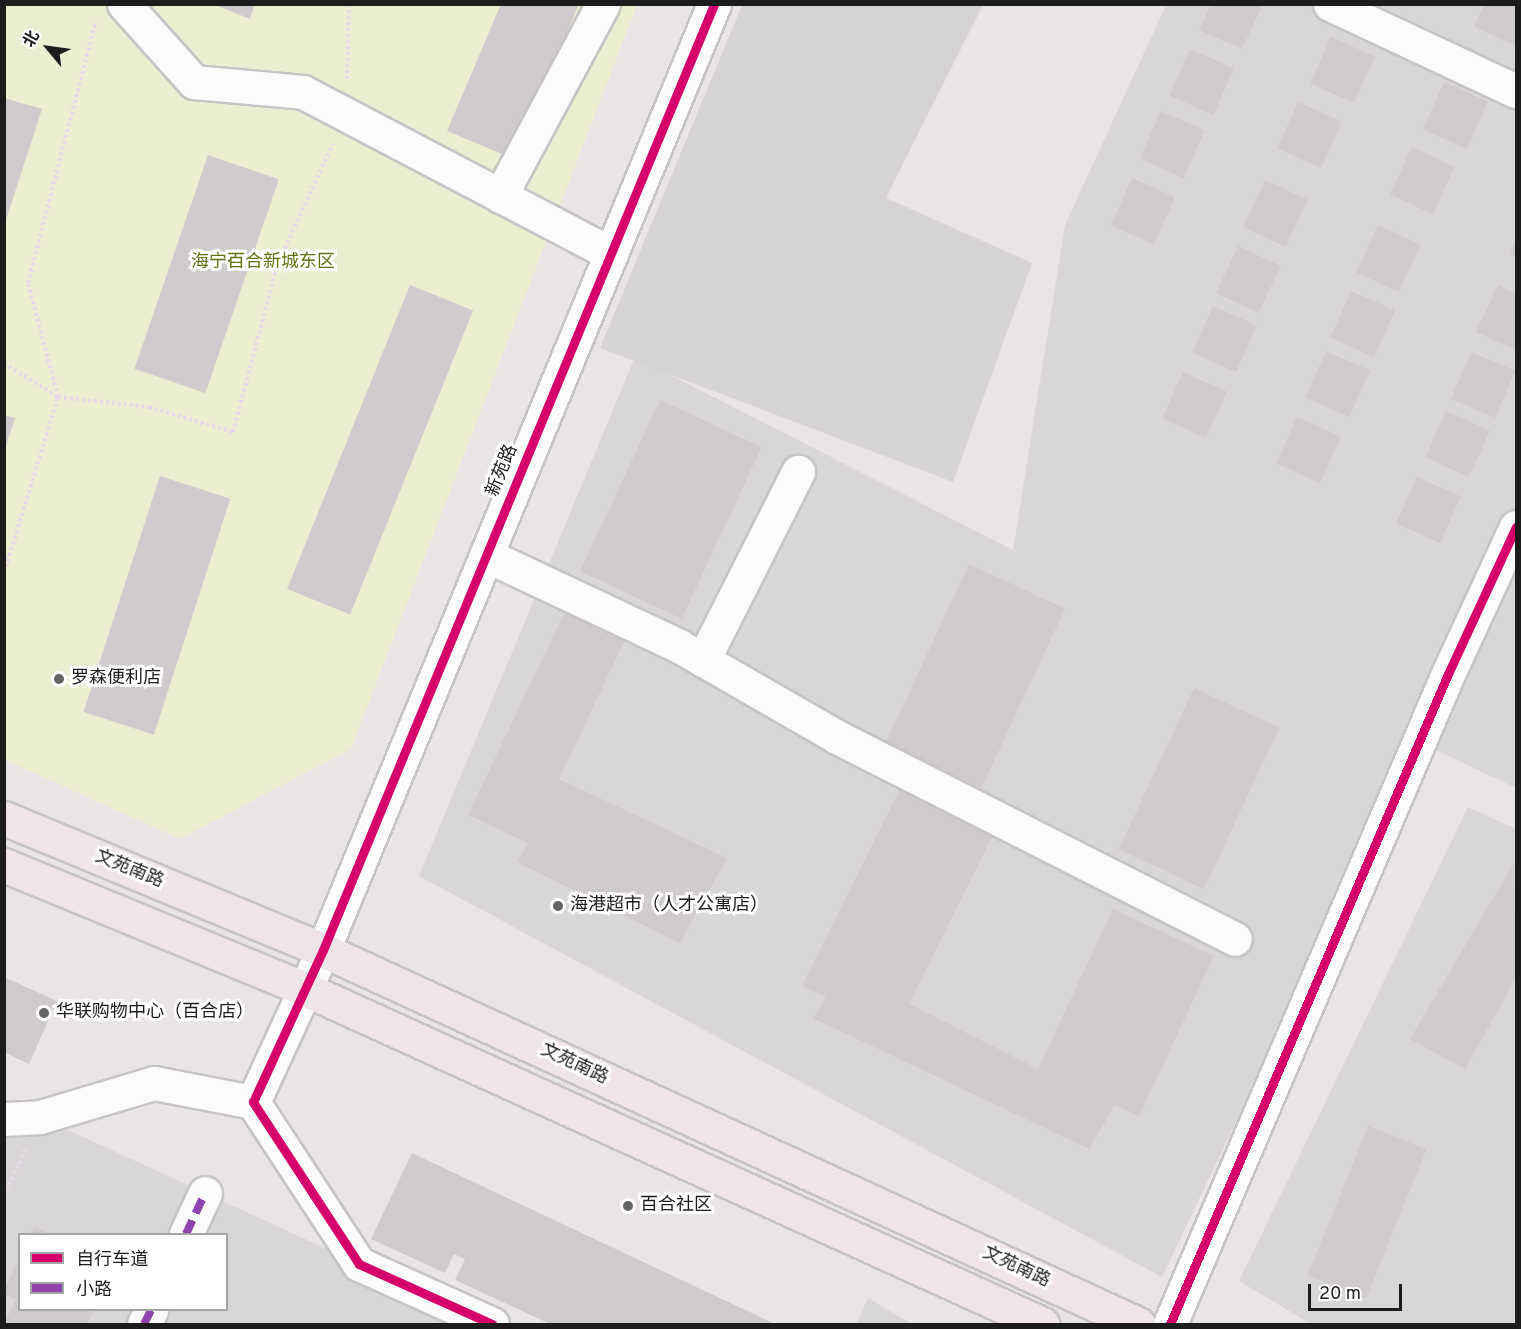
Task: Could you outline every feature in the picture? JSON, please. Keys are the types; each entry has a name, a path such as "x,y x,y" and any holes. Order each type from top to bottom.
{"main road":[{"name":"文苑南路","path":"4,818 323,950 1138,1324"},
{"path":"4,865 305,989 1042,1324"}],"street":[{"path":"500,196 603,4"},
{"name":"新苑路","path":"254,1102 323,950 714,4"},
{"path":"1330,4 1516,92"},
{"path":"110,10 194,82 303,92 611,254"},
{"path":"703,660 798,472"},
{"path":"1170,1324 1448,676 1516,527"},
{"path":"486,555 703,660 837,738 1235,939"},
{"path":"4,1119 40,1117 154,1083 254,1102 359,1264 492,1324"},
{"path":"186,1233 205,1193"}],"path":[{"path":"4,363 58,397 149,407 233,432 277,265 346,115 349,4"},
{"path":"4,573 58,397 28,283 110,10"},
{"path":"4,1196 40,1117"}],"shaded area":[{"path":"742,5 983,5 886,198 1032,263 953,482 600,348"},
{"path":"1166,5 1516,5 1516,788 1417,741 1162,1277 419,876 635,357 1013,550 1065,225"},
{"path":"1468,807 1516,829 1516,1324 1311,1324 1239,1281"},
{"path":"5,1101 490,1324 5,1324"},
{"path":"868,1298 912,1324 856,1324"}],"green space":[{"name":"海宁·百合新城东区","path":"5,5 637,5 351,749 180,839 5,760"}],"building":[{"path":"213,4 255,4 250,19"},
{"path":"501,4 579,4 514,159 447,131"},
{"path":"1211,4 1263,4 1242,49 1199,30"},
{"path":"1484,4 1516,4 1516,46 1474,27"},
{"path":"1331,37 1375,57 1354,103 1310,84"},
{"path":"1190,49 1234,69 1213,115 1169,96"},
{"path":"1444,82 1488,102 1467,149 1423,130"},
{"path":"4,98 42,109 5,223 4,223"},
{"path":"1298,102 1342,122 1321,168 1277,149"},
{"path":"1161,111 1205,131 1184,178 1140,159"},
{"path":"1412,147 1455,167 1433,214 1390,194"},
{"path":"208,155 279,179 205,393 134,369"},
{"path":"1132,178 1175,197 1154,245 1111,226"},
{"path":"1265,180 1308,200 1286,247 1243,227"},
{"path":"1378,225 1421,245 1399,292 1356,272"},
{"path":"1516,241 1516,257 1510,254"},
{"path":"1238,246 1281,266 1259,313 1216,293"},
{"path":"410,285 473,310 350,615 287,589"},
{"path":"1498,285 1516,294 1516,350 1476,332"},
{"path":"1351,291 1395,311 1374,357 1330,338"},
{"path":"1213,306 1257,326 1236,372 1192,353"},
{"path":"1326,351 1370,371 1349,417 1305,398"},
{"path":"1471,352 1515,371 1495,418 1451,399"},
{"path":"1183,372 1227,392 1206,438 1162,419"},
{"path":"660,400 762,447 682,619 580,571"},
{"path":"1446,411 1490,431 1469,477 1425,458"},
{"path":"4,415 15,418 5,449 4,448"},
{"path":"1297,417 1341,437 1320,483 1276,464"},
{"path":"160,476 230,499 154,735 83,712"},
{"path":"1417,477 1461,497 1440,543 1396,524"},
{"path":"969,564 1065,609 979,794 883,749"},
{"path":"569,603 629,631 559,779 727,858 680,943 517,862 528,843 468,815"},
{"path":"1194,688 1279,728 1204,889 1119,849"},
{"path":"901,787 994,833 909,1004 1038,1069 1113,909 1214,956 1139,1116 1115,1105 1089,1149 813,1018 826,997 802,986"},
{"path":"1514,863 1516,978 1465,1069 1410,1039"},
{"path":"4,977 57,1001 29,1064 4,1052"},
{"path":"1368,1126 1426,1150 1366,1299 1308,1275"},
{"path":"412,1153 775,1324 550,1324 455,1280 465,1259 454,1254 445,1273 371,1239"},
{"path":"34,1227 48,1233 31,1233"},
{"path":"18,1261 18,1311 94,1311 87,1324 4,1324 16,1299 4,1294"}],"marked path":[{"path":"186,1233 205,1193"},
{"path":"144,1324 150,1311"}],"cycle path":[{"path":"492,1324 359,1264 253,1102 323,950 714,4"},
{"path":"1170,1324 1447,676 1516,527"}],"place":[{"name":"罗森便利店","path":"59,679"},
{"name":"海港超市（人才公寓店）","path":"558,906"},
{"name":"华联购物中心（百合店）","path":"44,1013"},
{"name":"百合社区","path":"628,1206"}]}
